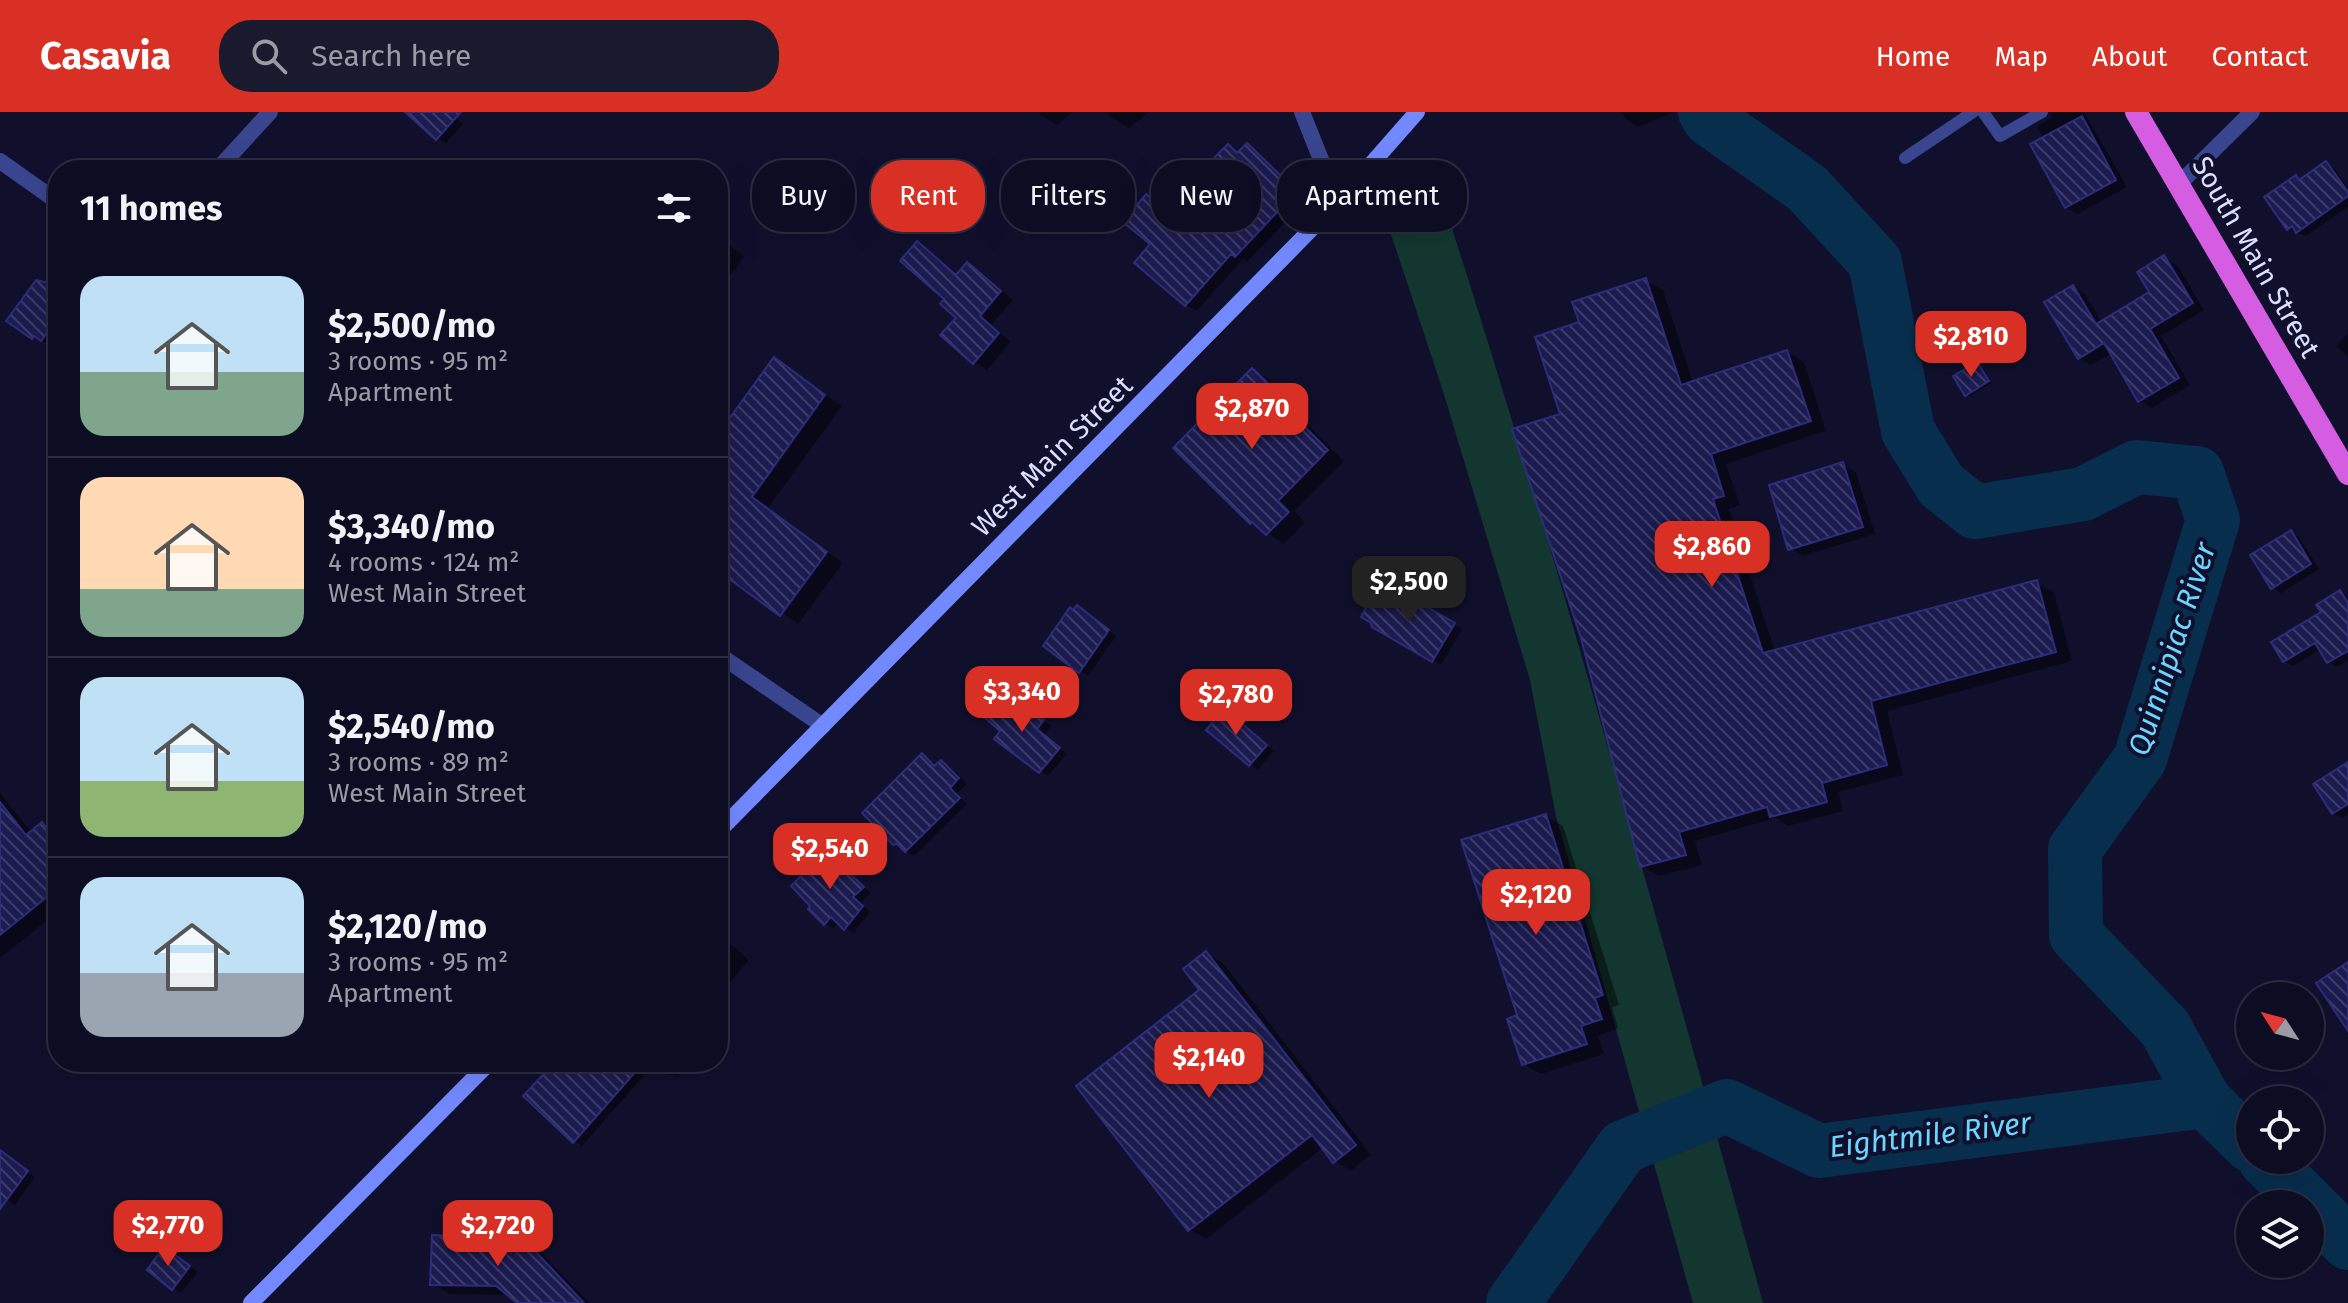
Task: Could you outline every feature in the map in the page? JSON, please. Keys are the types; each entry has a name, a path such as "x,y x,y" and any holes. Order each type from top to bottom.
{"highway":[{"name":"South Main Street","path":"2136,112 2348,474"}],"main road":[{"name":"West Main Street","path":"1375,160 1417,112"},
{"name":"West Main Street","path":"728,822 1309,232"},
{"path":"251,1303 480,1072"}],"street":[{"path":"226,160 270,112"},
{"path":"1302,112 1321,160"},
{"path":"2179,184 2252,112"},
{"path":"0,161 48,195"},
{"path":"728,661 823,726"}],"lane":[{"path":"1905,158 1973,112"},
{"path":"1983,112 2000,136 2042,112"}],"green space":[{"path":"1390,232 1453,232 1561,587 1763,1303 1693,1303 1556,816 1530,680 1443,391"}],"building":[{"path":"405,112 461,112 436,140"},
{"path":"2082,116 2116,180 2065,208 2030,144"},
{"path":"1247,143 1277,172 1277,212 1261,229 1261,160 1212,160 1228,144 1237,153"},
{"path":"2326,161 2348,196 2296,233 2292,226 2287,230 2264,197 2296,175 2299,180"},
{"path":"1146,194 1151,198 1151,232 1258,232 1235,257 1231,254 1185,306 1134,263 1150,244 1135,232 1135,207"},
{"path":"917,241 956,275 967,262 1001,291 980,316 999,333 973,364 940,335 956,318 940,304 944,299 900,261"},
{"path":"2164,255 2193,303 2150,329 2179,378 2138,402 2104,343 2078,359 2044,302 2073,285 2096,324 2149,292 2137,272"},
{"path":"1646,278 1681,385 1787,350 1811,421 1711,454 1724,496 1713,499 1763,653 2037,580 2056,652 1871,701 1887,765 1822,783 1827,802 1770,817 1767,807 1679,832 1686,855 1640,867 1581,638 1512,429 1560,414 1535,337 1579,322 1572,302"},
{"path":"36,280 48,283 48,332 41,341 34,336 32,339 6,321"},
{"path":"774,357 825,395 752,497 827,552 780,616 728,578 728,420"},
{"path":"1977,362 1989,381 1965,396 1953,376"},
{"path":"1252,368 1272,387 1269,391 1328,450 1278,501 1289,512 1266,535 1252,522 1250,524 1173,448"},
{"path":"1843,462 1863,527 1788,550 1769,485"},
{"path":"2291,530 2311,564 2271,589 2250,555"},
{"path":"1376,589 1401,604 1406,595 1455,623 1432,662 1372,627 1361,617"},
{"path":"2340,590 2348,603 2348,651 2327,663 2315,643 2283,662 2271,642 2321,612 2316,605"},
{"path":"1077,605 1109,630 1079,673 1043,646 1070,607 1073,610"},
{"path":"1003,698 1017,710 1023,703 1044,720 1037,729 1060,748 1039,773 994,739 1000,731 985,718"},
{"path":"1224,708 1267,745 1249,766 1206,730"},
{"path":"922,753 934,766 941,760 959,778 950,788 960,798 905,852 897,844 893,845 862,813"},
{"path":"2348,762 2348,804 2332,814 2313,784"},
{"path":"0,802 26,835 42,822 48,830 48,896 0,935"},
{"path":"1546,814 1603,995 1595,998 1602,1019 1581,1026 1587,1044 1522,1065 1507,1019 1517,1015 1461,840"},
{"path":"826,850 864,887 853,897 863,906 844,930 831,917 824,925 791,886"},
{"path":"1206,951 1356,1145 1333,1163 1312,1135 1188,1231 1076,1086 1199,990 1183,969"},
{"path":"2348,962 2348,1031 2324,995 2324,982 2318,982"},
{"path":"546,1072 635,1072 573,1143 523,1096"},
{"path":"0,1150 28,1171 0,1209"},
{"path":"432,1235 523,1238 584,1303 517,1303 496,1286 430,1285"},
{"path":"164,1246 190,1266 172,1290 147,1270"}],"waterway":[{"name":"Quinnipiac River","path":"1705,112 1710,120 1807,188 1875,262 1908,431 1941,485 1975,512 2083,494 2137,467 2197,473 2213,520 2140,759 2075,849 2076,935 2165,1028 2205,1101 2236,1131"},
{"name":"Eightmile River","path":"1513,1303 1623,1147 1727,1106 1819,1151 2205,1101"},
{"name":"Quinnipiac River","path":"2279,1174 2295,1190"},
{"name":"Quinnipiac River","path":"2324,1219 2348,1243"}]}
